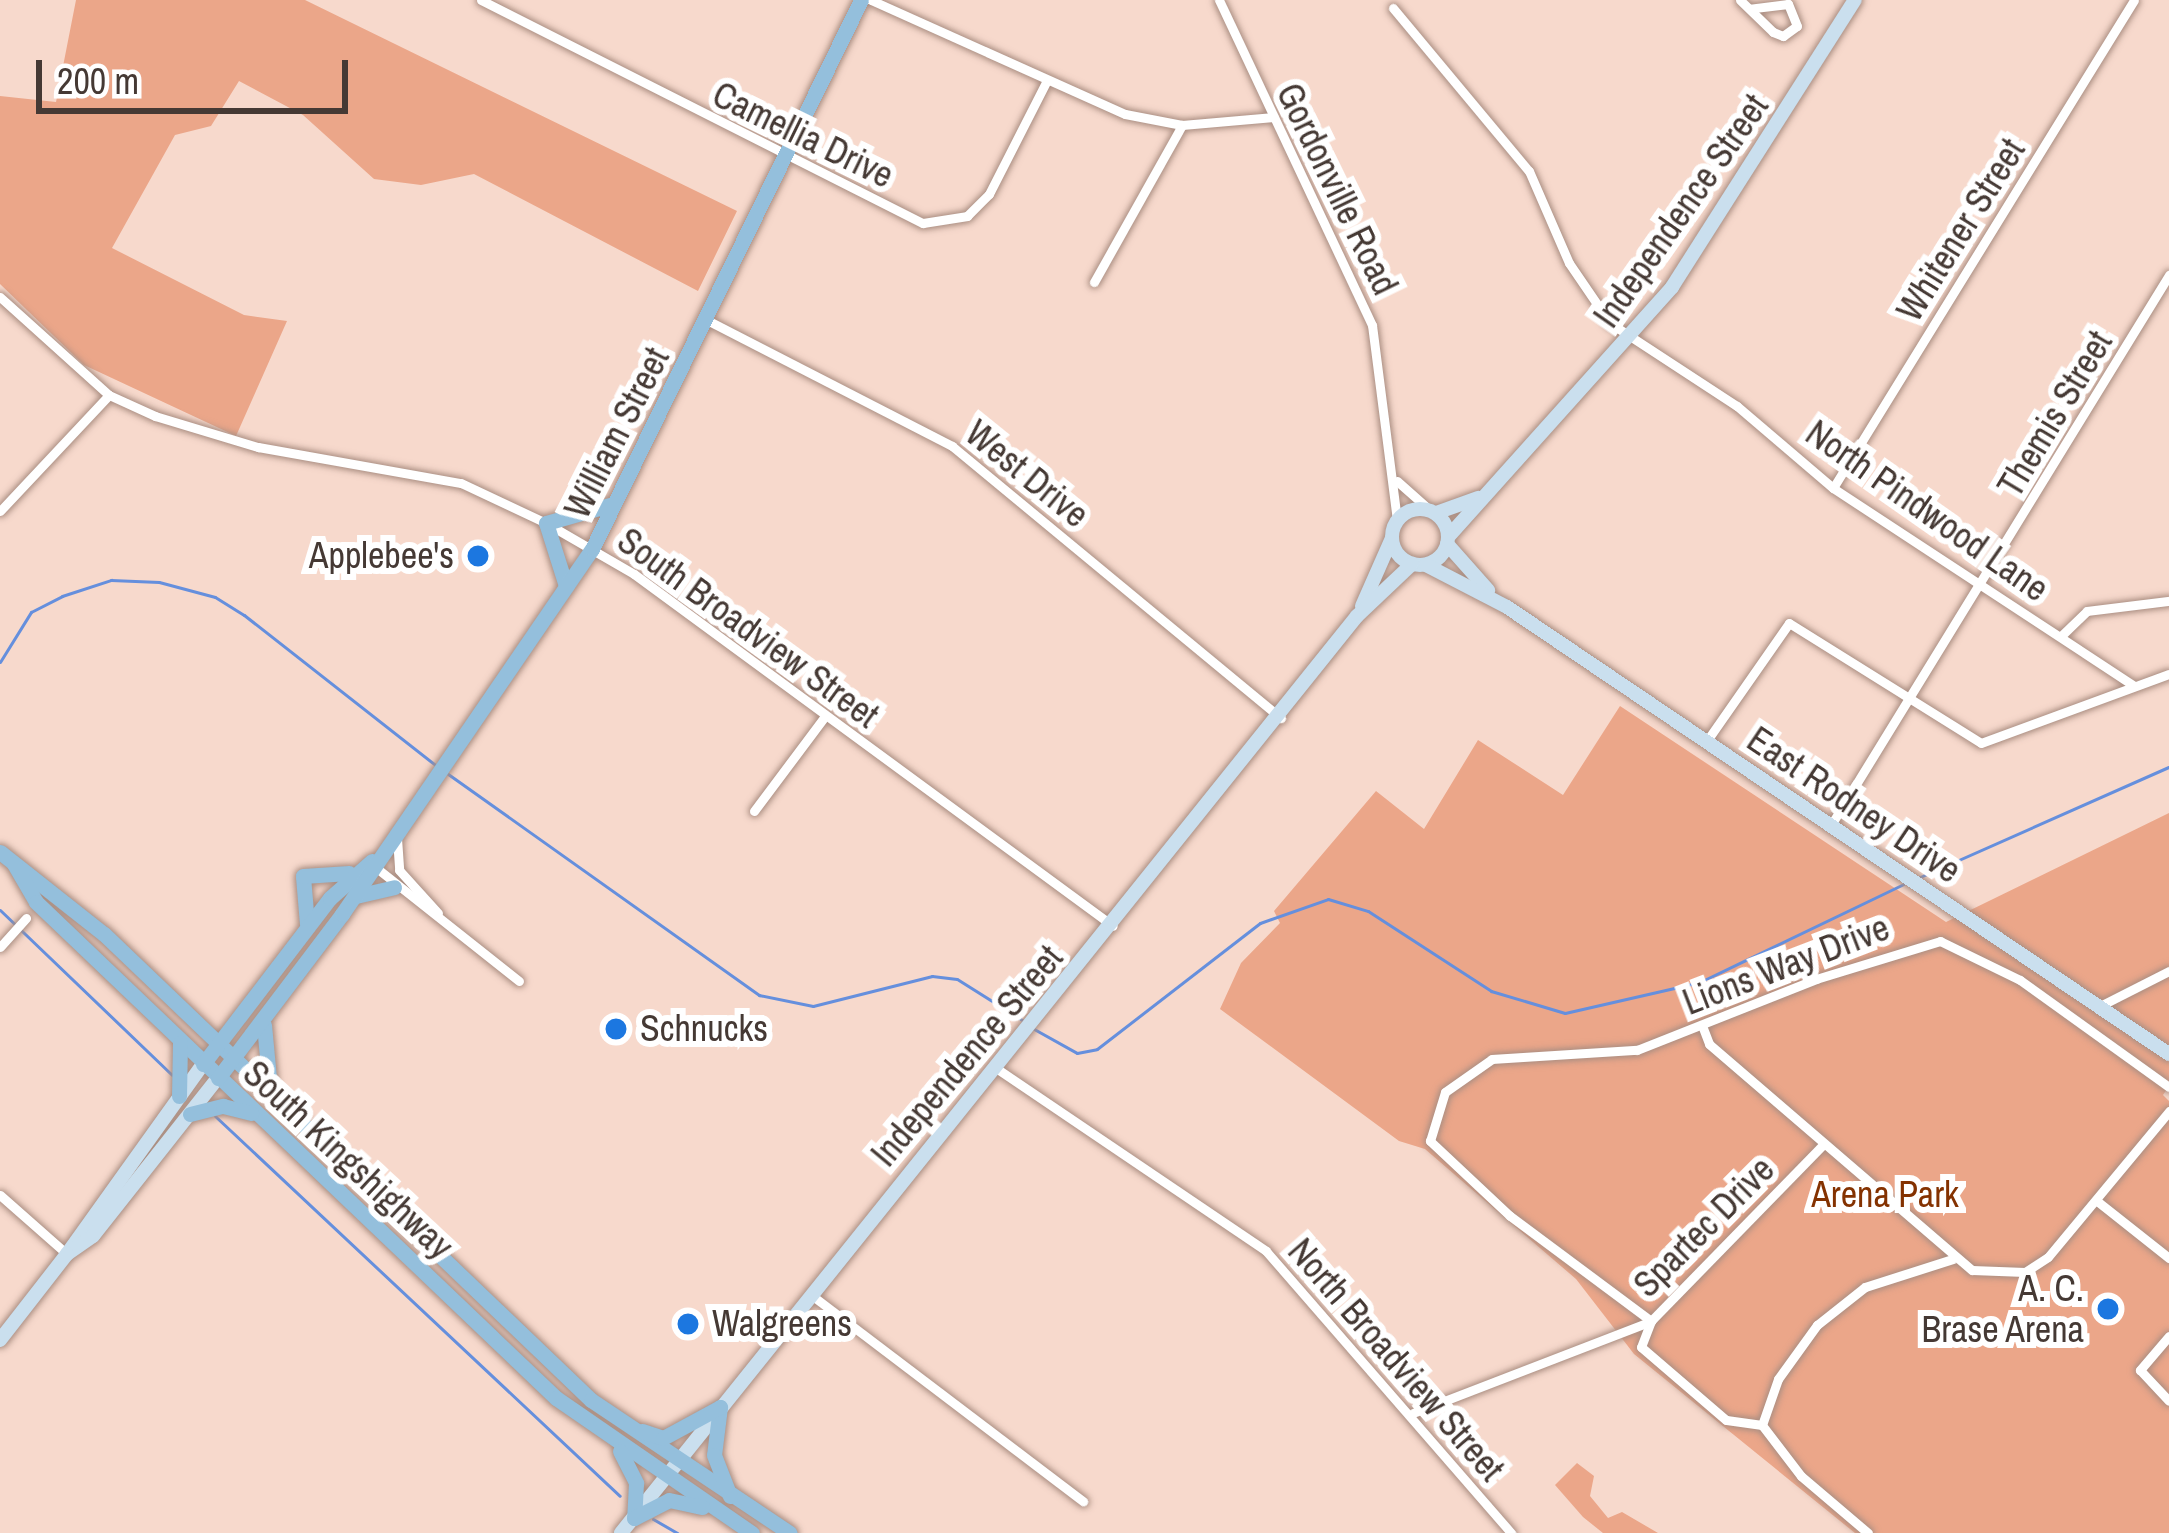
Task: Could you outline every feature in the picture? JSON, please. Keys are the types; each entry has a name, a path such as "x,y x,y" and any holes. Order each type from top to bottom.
{"main road":[{"name":"William Street","path":"218,1078 354,897 372,861 462,741 592,549 861,0"},
{"path":"566,590 567,569 546,523 616,502"},
{"name":"South Kingshighway","path":"0,852 70,904 548,1361 676,1461 790,1533"},
{"name":"William Street","path":"203,1064 351,872 372,861"},
{"name":"South Kingshighway","path":"14,864 36,902 52,918 556,1398 752,1533"},
{"path":"307,927 304,876 351,872"},
{"path":"354,897 394,887"},
{"path":"26,918 36,902 70,904"},
{"path":"26,918 52,918"},
{"path":"190,1016 222,1020 242,1012"},
{"path":"266,1018 261,1058 273,1097"},
{"path":"179,1040 179,1096"},
{"path":"190,1114 223,1106 257,1114"},
{"path":"624,1424 663,1438 720,1408"},
{"path":"720,1408 714,1455 732,1498"},
{"path":"611,1439 636,1484 634,1518"},
{"path":"634,1518 669,1500 716,1511"}],"street":[{"name":"Camellia Drive","path":"481,0 785,158 923,223 946,222 988,194 1046,82"},
{"path":"871,0 1089,103 1182,125 1274,118"},
{"name":"Gordonville Road","path":"1219,0 1372,325 1397,521"},
{"path":"1740,0 1750,9 1783,36 1797,26 1788,4 1750,9"},
{"name":"Independence Street","path":"1448,541 1631,340 1698,251 1856,0"},
{"name":"Whitener Street","path":"1833,488 2134,0"},
{"name":"North Pindwood Lane","path":"1393,8 1528,171 1586,292 1631,340 1737,406 1833,488 2134,686"},
{"path":"1094,282 1182,125"},
{"name":"Themis Street","path":"1831,825 1984,587 2169,275"},
{"name":"South Broadview Street","path":"0,297 109,394 209,436 461,483 546,523 592,549 1113,926"},
{"name":"West Drive","path":"707,320 952,446 1281,718"},
{"path":"0,511 109,394"},
{"path":"1393,478 1433,512 1448,541 1419,564 1392,538 1397,521 1417,508 1433,512"},
{"name":"Independence Street","path":"1433,512 1488,492"},
{"name":"Independence Street","path":"621,1533 1281,718 1357,616 1392,538"},
{"name":"East Rodney Drive","path":"1448,541 1504,606"},
{"name":"Independence Street","path":"1357,616 1419,564"},
{"name":"East Rodney Drive","path":"1419,564 1504,606 2102,1004 2169,1054"},
{"path":"2061,636 2087,611 2169,602"},
{"path":"1706,742 1789,622 1910,703 1981,743 2169,674"},
{"path":"754,811 825,716"},
{"path":"397,829 399,870 441,917"},
{"path":"372,861 394,887 441,917 519,981"},
{"path":"4,942 26,918"},
{"name":"Lions Way Drive","path":"1651,1321 1510,1216 1430,1141 1445,1092 1492,1059 1596,1056 1702,1028 1816,979 1940,941 2020,980 2169,1087"},
{"path":"2102,1004 2169,971"},
{"path":"1702,1028 1709,1044 1953,1259 1972,1270 2025,1272 2097,1201 2169,1111"},
{"name":"William Street","path":"0,1340 68,1254 80,1227 203,1064"},
{"name":"North Broadview Street","path":"996,1068 1266,1251 1375,1384 1413,1413 1511,1533"},
{"name":"William Street","path":"68,1254 93,1236 218,1078"},
{"name":"Spartec Drive","path":"1413,1413 1651,1321 1823,1144"},
{"path":"0,1195 68,1254"},
{"path":"2097,1201 2169,1258"},
{"path":"1762,1425 1778,1379 1817,1325 1865,1287 1953,1259"},
{"path":"810,1294 1083,1501"},
{"path":"1651,1321 1641,1347 1726,1420 1762,1425 1801,1476 1868,1533"},
{"path":"2169,1336 2140,1370 2169,1401"}],"green space":[{"path":"76,0 305,0 737,211 698,291 474,174 421,185 374,179 303,115 239,81 211,126 175,135 112,248 244,315 287,321 236,436 84,365 0,284 0,96 56,102"},
{"name":"Arena Park","path":"1620,706 1946,922 2169,813 2169,1086 2163,1095 2169,1101 2169,1533 1855,1533 1634,1354 1576,1279 1425,1149 1399,1141 1220,1009 1241,963 1280,923 1274,911 1376,791 1424,829 1478,740 1563,795"},
{"path":"1577,1463 1594,1476 1590,1496 1608,1518 1622,1512 1658,1533 1603,1533 1583,1517 1555,1485"}],"waterway":[{"path":"0,662 31,612 62,596 111,580 159,582 215,597 244,615 435,765"},
{"path":"1918,878 2169,767"},
{"path":"448,774 759,995 813,1006 932,976 957,979 1027,1023"},
{"path":"1034,1029 1077,1053 1097,1049 1260,923 1328,899 1368,911 1491,991 1565,1013 1700,982 1904,884"},
{"path":"0,910 172,1075"},
{"path":"215,1116 620,1496"},
{"path":"653,1519 677,1533"}],"place":[{"name":"Applebee's","path":"478,556"},
{"name":"Schnucks","path":"616,1029"},
{"name":"A. C. Brase Arena","path":"2108,1309"},
{"name":"Walgreens","path":"688,1324"}]}
